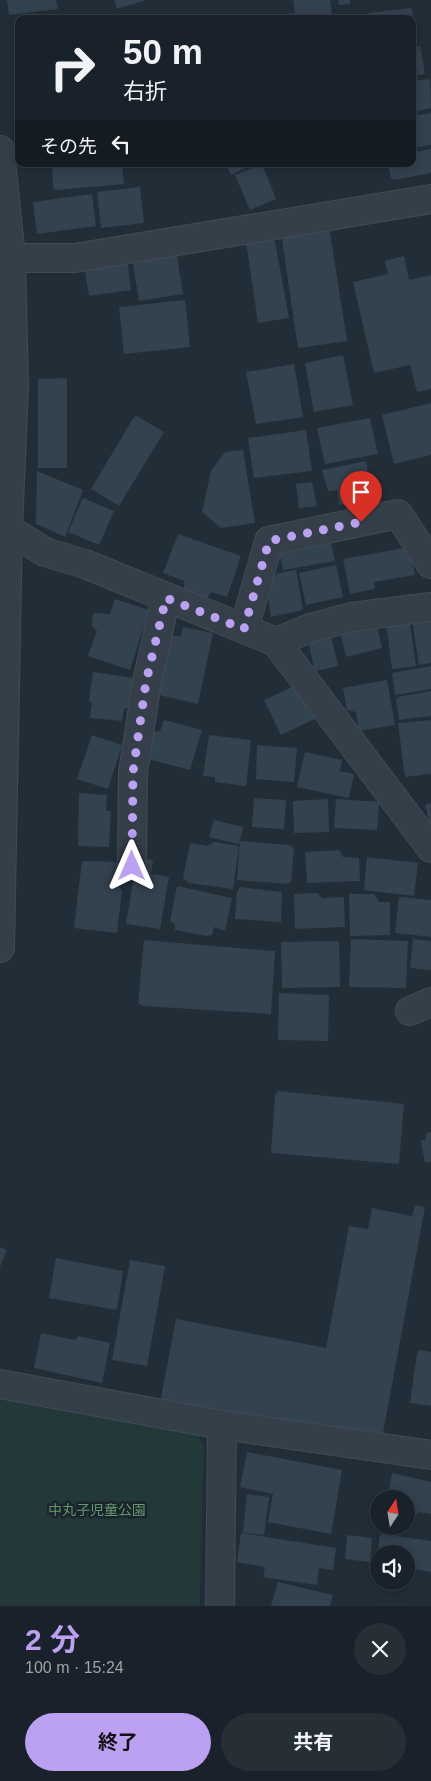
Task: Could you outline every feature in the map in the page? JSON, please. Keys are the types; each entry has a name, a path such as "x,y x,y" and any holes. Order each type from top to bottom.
{"street":[{"path":"0,150 14,386 4,527 0,948"},
{"path":"5,256 75,258 431,199"},
{"path":"244,629 269,541 398,514 431,564"},
{"path":"4,527 45,552 85,564 276,642 428,843"},
{"path":"132,866 133,772 146,682 166,598"},
{"path":"276,642 310,628 352,617 431,607"},
{"path":"0,1384 222,1425 431,1455"},
{"path":"220,1606 222,1425"}],"green space":[{"name":"中丸子児童公園","path":"0,1390 197,1434 204,1447 200,1606 0,1606"}],"building":[{"path":"7,0 56,0 58,9 9,15"},
{"path":"114,0 146,0 117,9"},
{"path":"293,0 330,0 332,15 281,15 295,13"},
{"path":"338,0 350,0 350,4 339,5"},
{"path":"412,8 413,15 368,15 368,13"},
{"path":"416,46 420,46 425,74 416,75"},
{"path":"430,79 431,108 416,111 416,81"},
{"path":"431,113 431,145 416,147 416,115"},
{"path":"431,149 431,173 394,180 391,178 389,167 416,167 416,151"},
{"path":"52,167 122,167 124,184 57,190 53,188"},
{"path":"227,167 248,167 231,175"},
{"path":"255,167 263,167 276,199 250,210 235,175"},
{"path":"140,187 144,223 101,228 97,192"},
{"path":"92,194 96,226 37,234 33,202"},
{"path":"329,226 347,341 298,348 281,233"},
{"path":"274,236 289,318 258,323 246,242"},
{"path":"176,249 183,294 139,301 133,264"},
{"path":"404,256 409,280 431,275 431,389 417,392 410,365 374,373 353,282 388,274 385,261"},
{"path":"127,259 131,290 89,296 84,264"},
{"path":"185,300 190,347 124,354 119,307"},
{"path":"343,355 353,405 314,412 305,363"},
{"path":"294,364 303,417 256,424 246,372"},
{"path":"67,378 67,468 38,468 38,379"},
{"path":"431,403 431,455 394,464 382,415"},
{"path":"137,416 164,432 119,506 91,489 134,417"},
{"path":"370,418 378,454 325,464 317,428"},
{"path":"306,430 312,471 254,478 248,438"},
{"path":"243,450 255,523 221,528 202,512 211,471 225,452"},
{"path":"366,461 372,499 339,505 337,490 328,491 322,470"},
{"path":"37,471 83,490 65,537 36,524"},
{"path":"312,482 317,506 299,508 296,484"},
{"path":"83,498 114,511 99,545 68,532"},
{"path":"178,534 241,556 227,597 211,592 208,597 204,598 184,590 184,581 163,573"},
{"path":"330,538 335,561 283,570 278,547"},
{"path":"410,547 415,575 374,582 375,589 350,594 343,559"},
{"path":"336,565 343,597 306,605 299,573"},
{"path":"296,570 303,610 271,617 268,597 274,576 278,573"},
{"path":"115,599 149,610 130,670 88,656 97,631 92,626 93,613 110,614"},
{"path":"431,609 431,663 419,665 411,613"},
{"path":"375,617 382,648 346,657 339,626"},
{"path":"409,617 416,666 392,669 386,621"},
{"path":"183,627 213,633 198,704 159,695 171,636 181,636"},
{"path":"330,631 338,666 315,671 307,637"},
{"path":"431,666 431,689 395,695 392,673"},
{"path":"93,672 133,678 128,708 124,709 122,721 90,718 92,703 89,701"},
{"path":"387,680 395,725 359,731 356,712 347,710 343,688"},
{"path":"296,685 321,716 281,735 264,700"},
{"path":"431,691 431,716 399,720 396,700 398,697"},
{"path":"164,720 202,730 190,770 144,758 152,732 160,731"},
{"path":"431,720 431,774 405,777 398,723"},
{"path":"92,735 122,745 108,789 77,779"},
{"path":"209,735 251,740 246,786 215,782 215,777 203,776"},
{"path":"257,745 297,748 294,782 256,779"},
{"path":"305,752 342,760 340,771 354,774 349,798 297,787"},
{"path":"79,793 107,795 106,811 111,811 109,847 78,846"},
{"path":"254,798 286,800 284,829 252,827"},
{"path":"328,799 329,832 294,833 293,801"},
{"path":"336,799 379,802 377,830 334,828"},
{"path":"431,803 431,824 430,824 425,805"},
{"path":"214,820 243,827 239,844 209,837"},
{"path":"240,841 289,845 294,848 291,882 288,884 237,880"},
{"path":"214,842 239,846 233,889 189,883 183,878 190,843 207,846"},
{"path":"339,850 343,857 359,858 360,881 307,883 305,852"},
{"path":"137,857 153,860 151,874 169,877 160,929 126,924"},
{"path":"367,857 418,863 414,896 364,890"},
{"path":"82,861 119,862 118,886 122,890 117,933 74,928"},
{"path":"177,886 232,898 225,931 214,927 212,935 207,936 175,930 175,924 170,921"},
{"path":"240,887 282,892 281,922 235,919 237,892"},
{"path":"317,893 322,898 344,897 345,927 295,929 294,894"},
{"path":"349,894 374,894 379,902 390,902 390,935 350,936"},
{"path":"399,897 431,900 431,937 395,933"},
{"path":"351,939 408,941 406,988 349,987"},
{"path":"413,939 431,941 431,970 410,968"},
{"path":"144,940 275,951 271,1014 143,1006 138,1003"},
{"path":"339,941 340,987 282,988 281,942"},
{"path":"279,993 329,995 328,1041 278,1040"},
{"path":"278,1091 404,1104 399,1164 271,1153 275,1095"},
{"path":"431,1132 431,1162 425,1163 421,1141 426,1139 426,1133"},
{"path":"415,1205 425,1207 381,1444 160,1403 176,1319 326,1348 349,1226 368,1229 372,1208 412,1216"},
{"path":"0,1247 7,1250 0,1267"},
{"path":"56,1258 123,1271 117,1310 49,1298"},
{"path":"130,1260 165,1266 147,1366 112,1360"},
{"path":"41,1333 75,1340 78,1336 110,1343 102,1383 34,1368"},
{"path":"420,1350 431,1352 431,1406 410,1403 417,1353"},
{"path":"247,1452 342,1470 331,1534 268,1522 273,1494 240,1487"},
{"path":"392,1473 431,1482 431,1514 418,1512 415,1518 415,1490 389,1490"},
{"path":"247,1494 269,1497 264,1535 243,1533"},
{"path":"241,1533 336,1548 333,1570 319,1568 317,1585 263,1577 265,1567 237,1562"},
{"path":"347,1535 372,1538 370,1562 345,1559"},
{"path":"380,1535 431,1541 431,1572 415,1569 415,1545 379,1545"},
{"path":"278,1582 333,1595 330,1606 271,1606"}],"route":[{"path":"132,866 133,772 146,682 166,598 244,629 269,541 361,522"}]}
